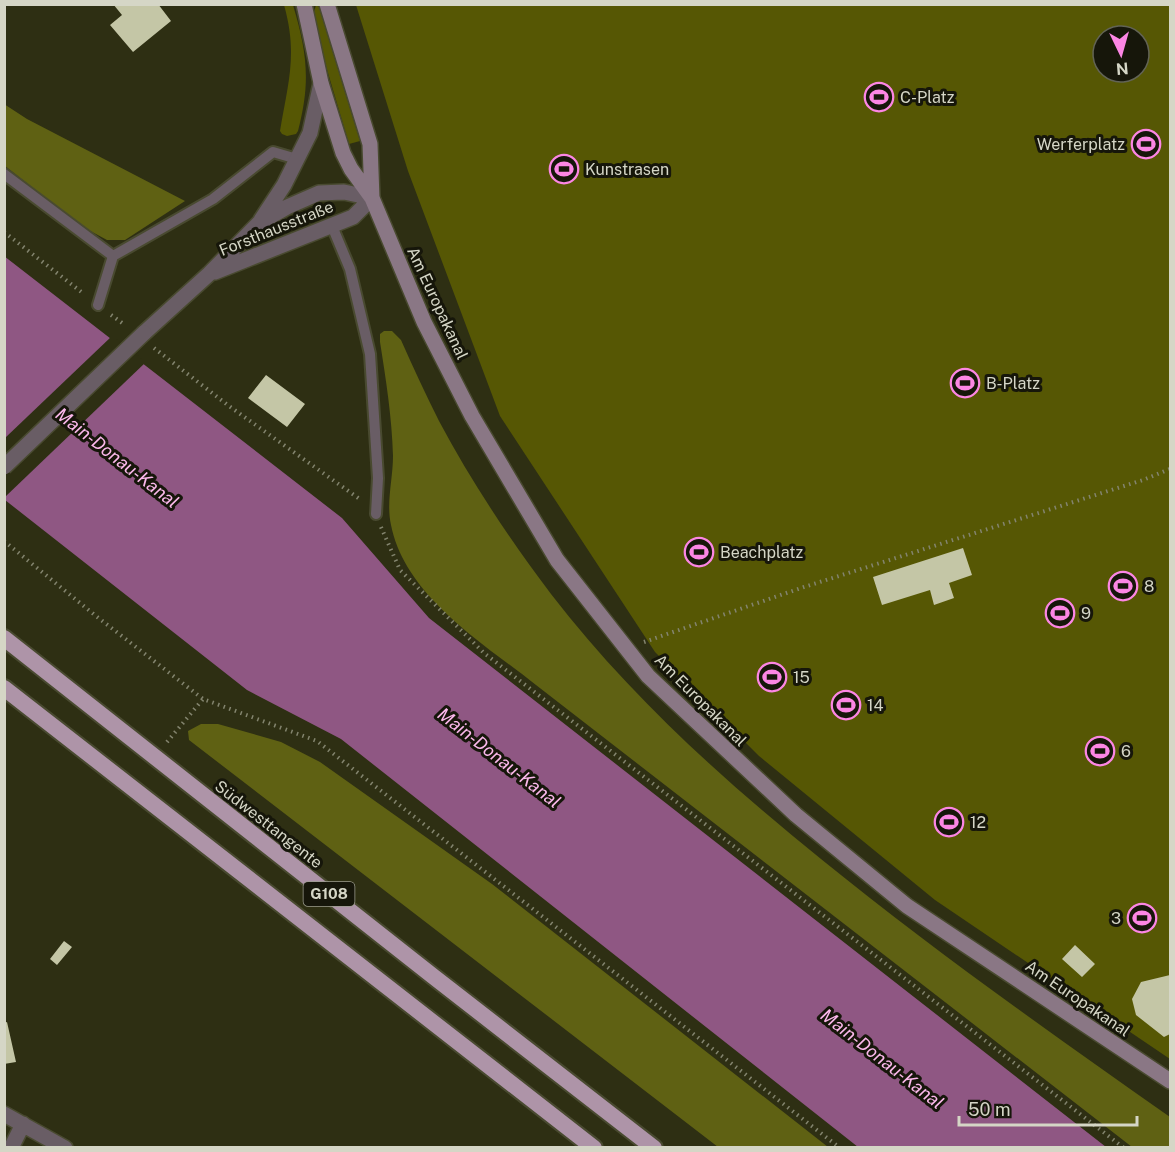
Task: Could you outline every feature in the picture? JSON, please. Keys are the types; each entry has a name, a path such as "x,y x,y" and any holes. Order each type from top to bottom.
{"highway":[{"name":"Südwesttangente","path":"4,638 434,978 654,1148"},
{"name":"G108","path":"4,688 594,1148"}],"main road":[{"name":"Am Europakanal","path":"304,4 321,83 343,153 351,169 372,198 424,322 472,416 557,560 648,676 796,815 907,906 1170,1081"},
{"name":"Am Europakanal","path":"327,4 370,144 372,198"}],"street":[{"path":"259,223 284,185 310,133 321,83"},
{"name":"Forsthausstraße","path":"4,467 144,337 259,223 319,193 344,192 372,198"},
{"name":"Forsthausstraße","path":"209,274 353,217 372,198"},
{"path":"4,1114 66,1148"},
{"path":"11,1148 23,1124"}],"lane":[{"path":"98,305 113,256 213,199 273,152 297,159"},
{"path":"4,174 113,256"},
{"path":"332,226 350,269 370,354 378,478 376,514"}],"path":[{"path":"4,232 126,326"},
{"path":"144,337 229,406 359,499 376,514 400,570 484,653 1124,1148"},
{"path":"626,648 804,587 1143,480 1170,469"},
{"path":"4,541 203,699 317,741 840,1148"},
{"path":"156,757 203,699"}],"shaded area":[{"path":"284,5 293,5 302,38 306,67 305,97 298,131 296,134 287,136 280,131 291,54"},
{"path":"316,5 319,7 360,141 349,144 315,29"},
{"path":"356,5 1170,5 1170,1059 935,900 759,756 655,652 500,416 408,171"},
{"path":"4,104 27,119 185,201 125,240 107,240 81,226 5,166"},
{"path":"384,331 392,331 401,340 451,443 521,553 581,631 644,701 748,798 863,893 993,991 1170,1117 1170,1147 1132,1147 471,635 429,596 412,574 399,551 391,525 389,499 393,456 390,413 380,342 380,334"},
{"path":"201,724 218,724 281,742 320,762 492,884 828,1147 718,1147 189,740 188,731"}],"water":[{"name":"Main-Donau-Kanal","path":"4,256 342,518 429,618 1106,1147 858,1147 341,739 247,690 5,500"}],"pier":[{"path":"112,336 146,362 5,497 5,438"}],"building":[{"path":"113,4 158,4 171,21 133,52 110,25 122,15"},
{"path":"266,375 305,404 287,427 248,398"},
{"path":"963,548 972,575 949,583 954,598 934,605 930,590 882,605 873,577"},
{"path":"64,941 72,947 57,965 50,959"},
{"path":"1075,945 1095,964 1082,977 1062,959"},
{"path":"1170,975 1170,1034 1164,1037 1136,1015 1132,999 1141,982"},
{"path":"7,1022 16,1062 4,1064 4,1023"}],"place":[{"name":"C-Platz","path":"879,97"},
{"name":"Werferplatz","path":"1146,144"},
{"name":"Kunstrasen","path":"564,169"},
{"name":"B-Platz","path":"965,383"},
{"name":"Beachplatz","path":"699,552"},
{"name":"8","path":"1123,586"},
{"name":"9","path":"1060,613"},
{"name":"15","path":"772,677"},
{"name":"14","path":"846,705"},
{"name":"6","path":"1100,751"},
{"name":"12","path":"949,822"},
{"name":"3","path":"1142,918"}]}
